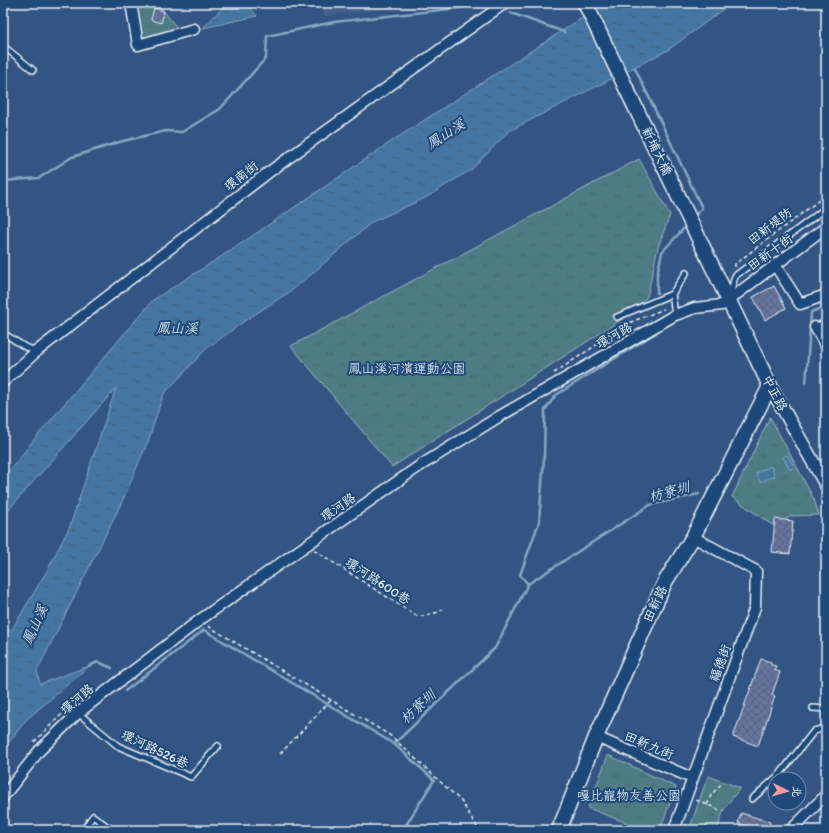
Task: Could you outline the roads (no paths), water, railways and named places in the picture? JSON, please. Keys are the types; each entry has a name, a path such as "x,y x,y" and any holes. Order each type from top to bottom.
{"main road":[{"name":"新埔大橋","path":"585,3 729,298"},
{"name":"中正路","path":"729,298 770,386"},
{"name":"田新路","path":"559,830 596,737 665,582 693,537 770,386"}],"street":[{"path":"131,3 138,45 194,29"},
{"name":"環南街","path":"3,382 37,351 269,172 505,3"},
{"name":"田新十街","path":"729,298 826,227"},
{"path":"775,264 800,304 826,295"},
{"name":"環河路","path":"3,797 39,751 78,713 201,619 418,467 493,420 675,315 695,308 722,305 729,298"},
{"path":"815,328 826,346"},
{"name":"中正路","path":"770,386 826,485"},
{"name":"福德街","path":"674,830 755,607 756,571 693,537"},
{"name":"田新九街","path":"596,737 692,778"},
{"path":"792,830 826,795"}],"lane":[{"path":"3,46 33,70"},
{"path":"729,298 734,276 826,208"},
{"path":"616,317 672,294 686,273"},
{"path":"672,294 675,315"},
{"path":"815,328 826,322"},
{"path":"3,333 25,347 37,351"},
{"path":"813,708 826,709"},
{"name":"環河路526巷","path":"78,713 118,746 191,777 218,746"},
{"path":"752,799 780,774 814,731 826,728"},
{"path":"83,830 94,816 112,830"}],"water":[{"path":"227,3 246,3 257,16 203,28"},
{"name":"鳳山溪","path":"605,3 732,3 668,50 509,131 472,169 425,198 372,222 294,289 246,320 206,349 163,395 149,439 121,504 37,671 40,684 89,666 26,720 3,750 3,626 11,631 48,569 70,526 116,388 3,516 3,479 32,442 153,300 233,249 392,141"},
{"path":"787,455 794,467 790,470 783,457"},
{"path":"771,466 775,476 760,482 756,473"}],"waterway":[{"path":"3,181 39,178 72,157 123,141 166,131 182,132 220,109 266,58 267,36 334,22 485,5"},
{"path":"511,13 564,32"},
{"path":"635,68 702,208 694,217"},
{"path":"657,293 657,275 662,252 687,225"},
{"name":"枋寮圳","path":"806,383 811,312 826,307"},
{"path":"528,584 520,575 539,522 544,458 545,410 556,395 656,333"},
{"name":"枋寮圳","path":"394,744 495,648 528,584 650,505 699,494"},
{"name":"枋寮圳","path":"125,691 204,630 394,744 434,780 403,830"},
{"name":"枋寮圳","path":"89,666 98,662 112,668"}],"park label":[{"name":"鳳山溪河濱運動公園","path":"407,368"},
{"name":"嘎比寵物友善公園","path":"629,795"}]}
